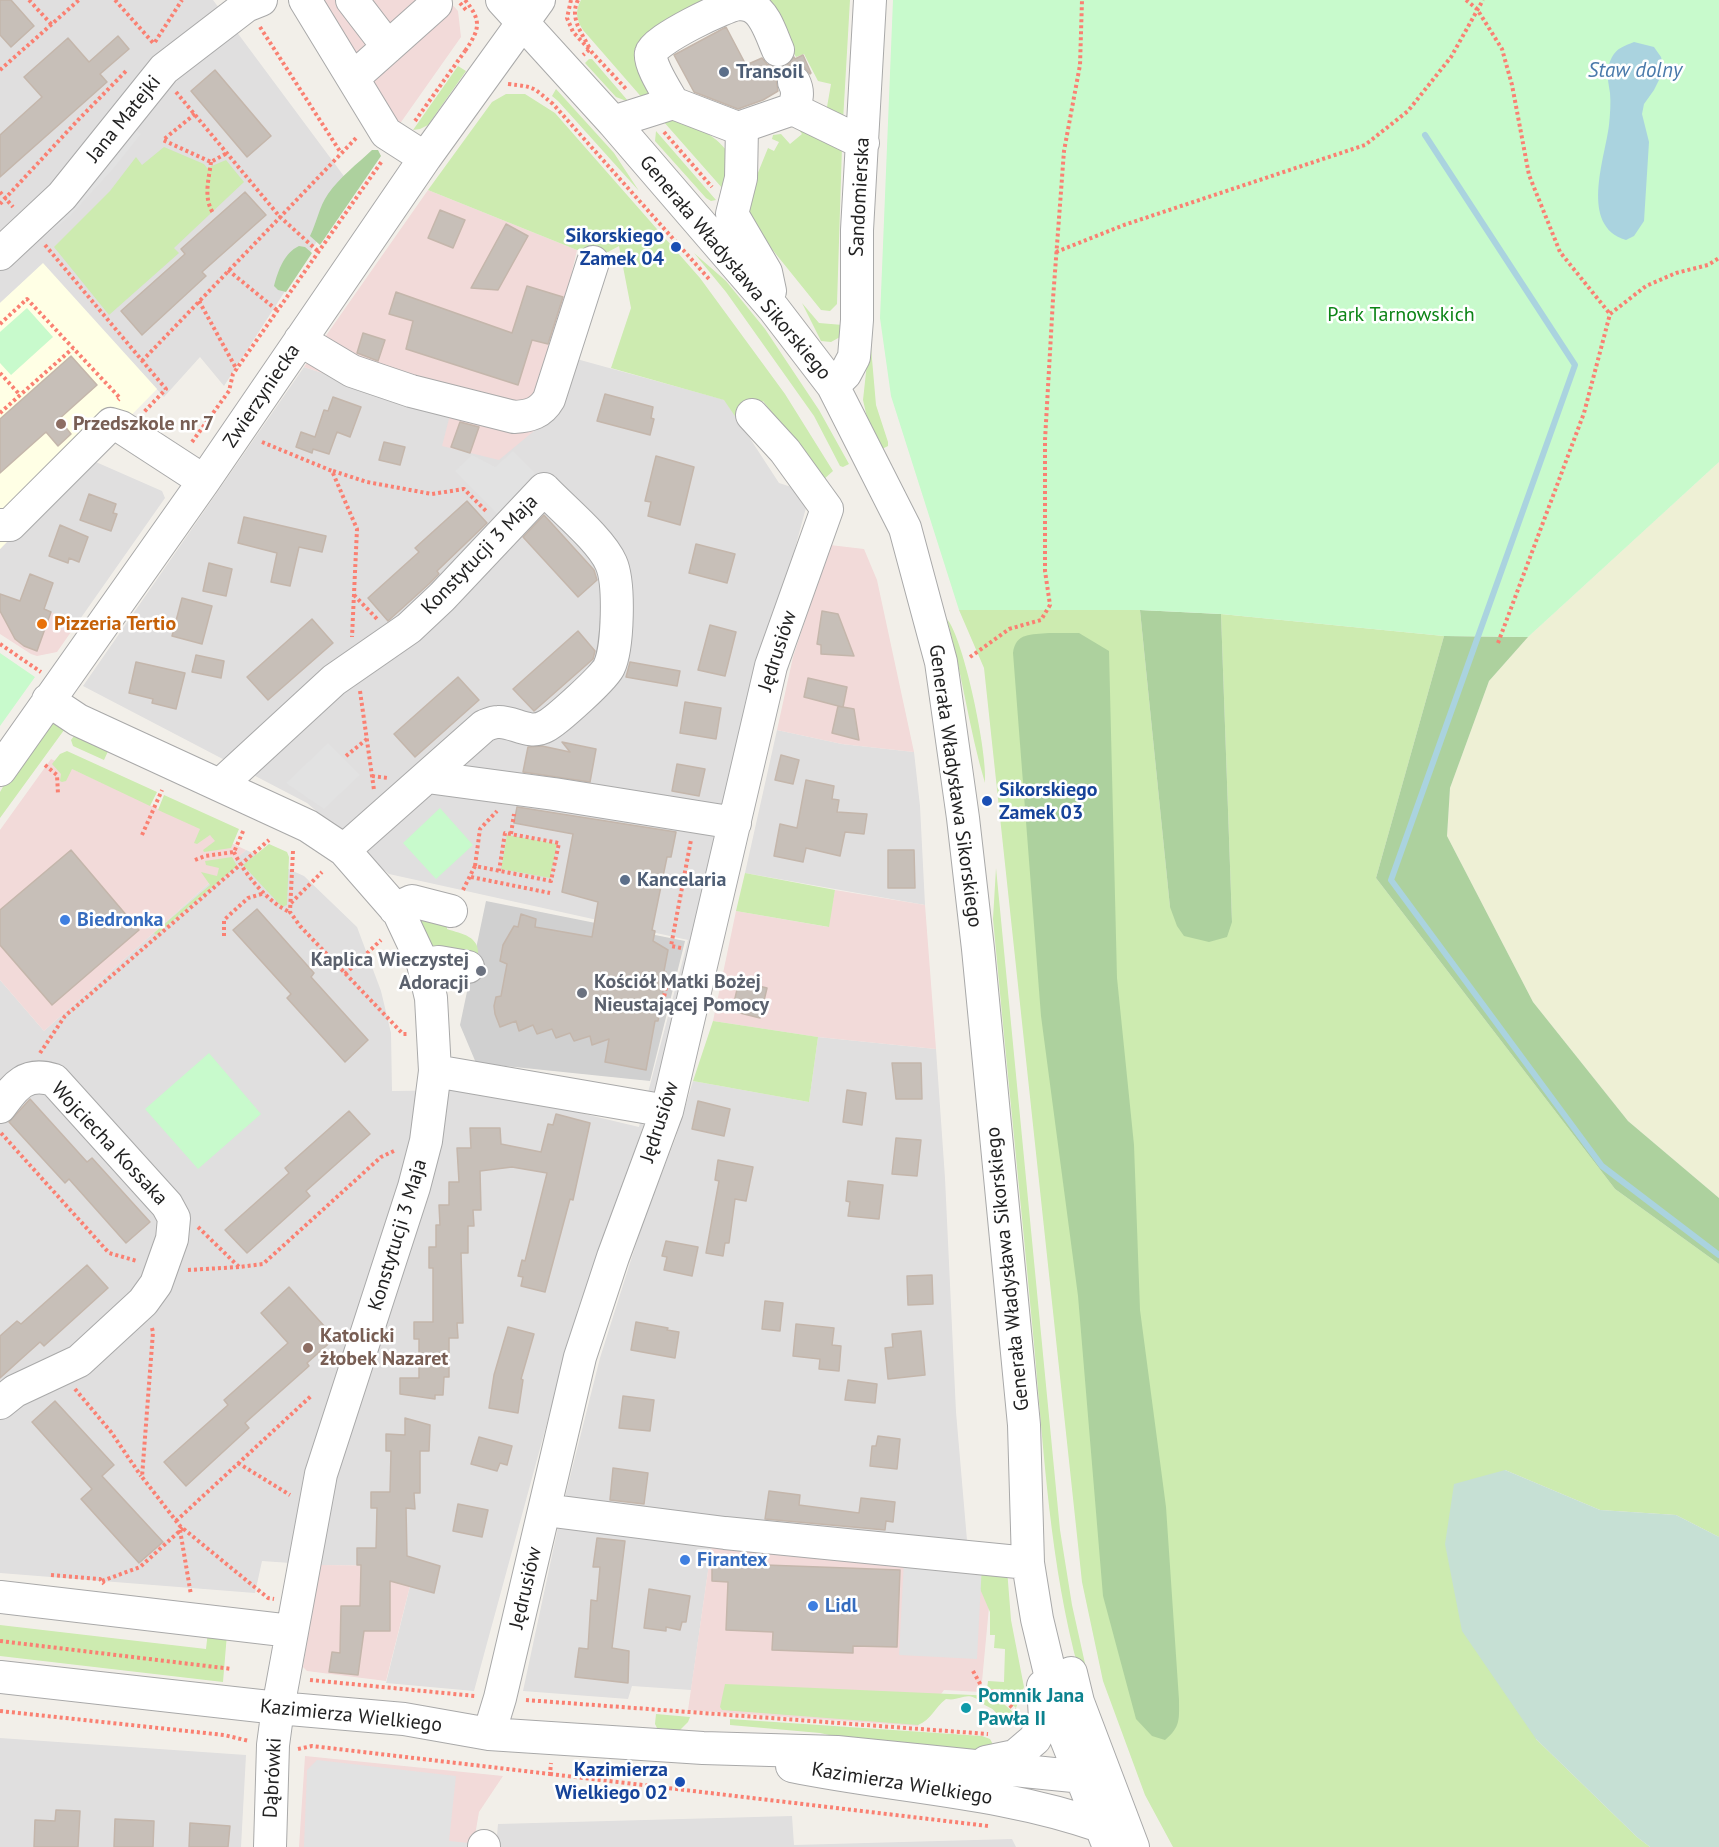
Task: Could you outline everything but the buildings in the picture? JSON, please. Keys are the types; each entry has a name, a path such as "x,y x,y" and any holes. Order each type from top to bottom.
{"street":[{"path":"305,0 387,129 425,158"},
{"path":"352,0 388,47"},
{"path":"353,78 436,4 432,0"},
{"name":"Sandomierska","path":"833,386 846,375 854,357 857,320 857,230 870,0"},
{"name":"Jana Matejki","path":"0,254 62,196 159,57 254,3"},
{"path":"666,114 650,55 653,48 668,36 722,10 745,4 762,15 778,50"},
{"name":"Generała Władysława Sikorskiego","path":"521,7 613,122 774,309 833,386 905,528 941,662 963,818 978,949 1024,1425 1028,1563 1037,1619 1065,1736 1133,1847"},
{"name":"Zwierzyniecka","path":"0,770 48,688 204,481 425,158 521,7"},
{"path":"613,122 666,114 742,128 794,96 863,143"},
{"path":"742,128 741,178 732,214 766,272 774,309"},
{"path":"300,340 352,371 411,391 514,417 526,417 544,407 549,399 593,262"},
{"name":"Jędrusiów","path":"489,1734 500,1698 580,1357 613,1257 667,1111 771,666 827,509 785,451 752,415"},
{"path":"0,525 10,525 120,417 204,481"},
{"name":"Konstytucji 3 Maja","path":"220,785 334,681 409,628 442,597 544,489 603,549 612,565 617,606 616,642 609,669 585,693 546,726 536,731 499,722 484,726 344,850"},
{"name":"Konstytucji 3 Maja","path":"48,688 78,720 292,818 344,850 395,909 415,944 423,964 431,998 435,1071 426,1141 414,1187 321,1474 278,1708"},
{"path":"427,777 554,794 735,823"},
{"path":"395,909 411,901 451,911"},
{"path":"423,964 439,962 468,967"},
{"path":"435,1071 667,1111"},
{"name":"Wojciecha Kossaka","path":"0,1107 13,1089 29,1077 54,1080 170,1210 174,1218 172,1239 160,1267 156,1284 143,1302 79,1361 15,1391 0,1403"},
{"name":"Generała Władysława Sikorskiego","path":"1024,1425 1058,1616 1078,1702 1104,1837"},
{"path":"545,1510 725,1533 1028,1563"},
{"path":"0,1597 291,1631"},
{"name":"Kazimierza Wielkiego","path":"968,1764 1015,1756 1035,1739 1046,1718 1037,1619"},
{"name":"Kazimierza Wielkiego","path":"0,1677 278,1708 404,1719 489,1734 703,1748 837,1752 968,1764 1092,1782"},
{"name":"Dąbrówki","path":"270,1847 273,1745 278,1708"},
{"name":"Kazimierza Wielkiego","path":"703,1748 849,1778 1007,1800 1077,1818 1104,1837"},
{"path":"1007,1800 1073,1797 1092,1782"}],"path":[{"path":"29,0 52,25"},
{"path":"0,70 79,0"},
{"path":"115,0 159,57 175,90 280,217 319,252"},
{"path":"159,57 182,0"},
{"path":"142,361 341,153 387,129 409,130 475,36 477,17 465,0"},
{"path":"572,0 567,18 573,32 582,44 590,49"},
{"path":"578,0 574,8 574,19 590,49 631,95"},
{"path":"970,657 1009,629 1041,620 1050,605 1045,571 1045,440 1064,151 1080,65 1082,0"},
{"path":"1466,0 1477,9 1502,49 1512,85 1529,175 1560,252 1610,314"},
{"path":"1056,252 1135,221 1365,145 1408,111 1450,57 1484,0"},
{"path":"254,3 341,153"},
{"path":"579,58 590,49"},
{"path":"465,51 471,55"},
{"path":"0,204 129,69"},
{"path":"504,81 509,84 522,84 536,88 553,104 709,279"},
{"path":"195,114 163,140 212,162"},
{"path":"666,114 732,210"},
{"path":"187,450 229,391 233,374 319,252 387,129"},
{"path":"213,213 208,206 206,192 212,162 226,153"},
{"path":"42,242 166,389 120,417"},
{"path":"1498,643 1584,412 1610,314 1646,286 1676,273 1708,265 1719,258"},
{"path":"228,270 278,311"},
{"path":"0,324 27,299 120,398 120,417"},
{"path":"199,301 237,370"},
{"path":"0,413 73,348"},
{"path":"0,373 20,395"},
{"path":"260,441 332,471 367,482 432,494 464,489 504,530"},
{"path":"332,471 357,529 351,668 360,686 380,818"},
{"path":"353,594 396,638"},
{"path":"0,644 48,688"},
{"path":"346,756 367,739"},
{"path":"45,765 57,775 58,794"},
{"path":"142,835 162,790"},
{"path":"504,803 480,829 475,866 471,877 550,893"},
{"path":"511,834 516,805"},
{"path":"244,829 234,852 240,865 281,909 290,912 300,926 403,1034"},
{"path":"690,950 671,946 692,832"},
{"path":"475,866 499,871 551,881 559,843 505,833 499,871"},
{"path":"38,1057 65,1016 269,840"},
{"path":"290,912 293,851"},
{"path":"195,860 205,856 234,852"},
{"path":"291,903 322,872"},
{"path":"224,936 224,920 248,898 265,893"},
{"path":"345,974 381,940"},
{"path":"658,1025 668,981 676,983"},
{"path":"0,1132 109,1252 169,1271 263,1264 381,1157 394,1151"},
{"path":"170,1210 196,1225 239,1267"},
{"path":"142,1477 153,1332 143,1302"},
{"path":"69,1366 75,1390 111,1432 182,1529 268,1598 277,1600"},
{"path":"176,1521 311,1396"},
{"path":"238,1463 290,1496"},
{"path":"102,1581 140,1567 182,1529"},
{"path":"182,1529 192,1596"},
{"path":"0,1641 232,1669"},
{"path":"973,1671 984,1690 996,1692 1018,1713"},
{"path":"303,1677 485,1697"},
{"path":"523,1700 995,1734"},
{"path":"0,1711 224,1736 255,1742"},
{"path":"295,1749 312,1746 990,1827"},
{"path":"550,1774 552,1756"}],"shaded area":[{"path":"0,0 213,0 352,187 224,386 200,357 164,397 43,264 0,303"},
{"path":"320,0 448,0 458,11 461,37 399,125"},
{"path":"129,124 141,134 70,216 44,237 36,228"},
{"path":"428,190 577,250 566,298 558,411 499,460 442,446 450,415 304,367"},
{"name":"Przedszkole nr 7","path":"43,263 157,389 0,549 0,303"},
{"path":"573,358 725,400 779,483 810,493 791,563 767,630 660,1079 578,1309 474,1691 386,1683 415,1566 319,1565 262,1561 255,1593 0,1573 0,980 44,1031 246,850 304,876 357,927 381,991 391,1033 392,1091 467,1090 530,1101 639,1127 688,940 389,874 307,803 83,686 304,367 450,415"},
{"path":"513,451 535,473 498,515 455,471 472,455 495,467"},
{"path":"89,459 162,491 165,498 78,622 0,594 0,549"},
{"path":"1719,462 1719,1198 1628,1121 1533,1002 1447,836 1450,788 1489,681 1528,637"},
{"path":"830,545 864,549 877,580 914,752 842,744 777,730 793,657"},
{"path":"0,594 78,622 57,652 37,656 31,654 0,634"},
{"path":"777,730 842,744 914,752 920,806 925,905 745,873"},
{"path":"328,743 360,775 324,809 286,783"},
{"path":"51,759 246,850 44,1031 0,980 0,830"},
{"path":"835,890 925,905 936,1049 818,1037 713,1021 736,911 828,927"},
{"path":"486,901 685,941 650,1081 476,1063 460,1025"},
{"path":"818,1037 936,1049 945,1178 956,1412 968,1552 563,1505 600,1358 642,1225 676,1137 693,1081 809,1102"},
{"path":"1505,1470 1600,1510 1676,1515 1719,1537 1719,1847 1650,1847 1637,1837 1536,1739 1462,1631 1445,1544 1454,1484"},
{"path":"560,1518 713,1536 691,1690 632,1686 628,1699 523,1691"},
{"path":"713,1536 993,1565 981,1692 944,1690 918,1726 688,1710"},
{"path":"904,1560 982,1564 977,1659 899,1655"},
{"path":"319,1565 415,1566 386,1681 307,1671 303,1667"},
{"path":"0,1738 246,1755 241,1847 0,1847"},
{"path":"305,1756 503,1776 479,1812 473,1847 299,1847"},
{"path":"317,1760 456,1776 449,1841 469,1843 469,1847 304,1847 307,1770"},
{"path":"792,1816 794,1845 1012,1839 1016,1847 496,1847 498,1824"}],"green space":[{"path":"581,0 732,0 652,40 650,93 644,100 583,30 577,15"},
{"path":"756,0 850,0 843,121 812,105 827,107 831,84 818,81 804,54 796,57 781,29"},
{"name":"Park Tarnowskich","path":"893,0 1719,0 1719,462 1528,637 1444,636 1221,614 1140,610 959,610 891,396 880,318"},
{"path":"592,59 629,102 616,97 585,63"},
{"path":"458,66 466,71 428,125 413,130"},
{"path":"556,89 614,153 639,191 552,96"},
{"path":"506,94 525,94 555,113 700,278 785,394 833,471 823,480 763,401 741,425 724,400 611,368 631,308 619,246 608,252 577,250 428,190 492,102"},
{"path":"670,118 710,135 729,154 723,189 663,121"},
{"path":"793,122 842,147 837,304 830,311 821,310 742,212 768,148 774,151 779,142 772,139 773,135 781,134 790,144 802,134"},
{"path":"656,131 716,200 711,201 706,198 655,141"},
{"path":"164,147 204,164 207,168 226,160 244,182 174,248 179,253 109,315 54,247 110,191 136,157 142,165"},
{"path":"372,150 378,150 381,156 320,245 310,236 325,199 338,182"},
{"path":"299,246 305,247 312,253 286,292 278,290 274,286 282,263 289,253"},
{"path":"694,253 726,281 765,329 819,410 849,464 840,466 814,416 726,292"},
{"path":"802,303 819,323 843,325 840,337 831,342 821,341"},
{"path":"27,308 53,337 11,375 0,363 0,332"},
{"path":"870,336 876,405 888,442 888,446 882,449 868,422 863,400"},
{"path":"959,610 1140,610 1170,907 1232,922 1221,614 1444,636 1376,878 1615,1189 1719,1264 1719,1537 1676,1515 1600,1510 1505,1470 1536,1739 1650,1847 1173,1847 1145,1795 1103,1681 1082,1582 984,668"},
{"path":"1140,610 1221,614 1232,922 1227,937 1209,942 1184,936 1177,926 1170,907"},
{"path":"947,619 961,649 974,698 983,748 985,783 974,742"},
{"path":"1049,633 1079,633 1109,651 1117,978 1134,1145 1140,1310 1166,1507 1179,1700 1179,1717 1176,1726 1165,1740 1152,1736 1136,1719 1103,1596 1078,1296 1041,1016 1013,653 1017,641 1021,638"},
{"path":"1444,636 1528,637 1489,681 1450,788 1447,836 1533,1002 1628,1121 1719,1198 1719,1264 1615,1189 1376,878"},
{"path":"0,653 35,677 0,726"},
{"path":"54,724 67,726 0,818 0,792 16,764 48,726"},
{"path":"77,732 110,747 104,760 73,746 71,740"},
{"path":"67,751 157,792 150,806 72,769 66,781 60,781 61,774 52,764 60,754"},
{"path":"164,795 239,829 231,848 204,852 203,850 215,841 210,835 197,844 194,843 200,829 158,810"},
{"path":"440,808 473,845 436,879 403,843"},
{"path":"507,835 557,844 550,878 501,869"},
{"path":"269,844 287,852 289,857 287,905 282,907 243,865"},
{"path":"232,857 237,866 156,935 154,933 210,885 201,872 217,876 219,868 206,865 205,861"},
{"path":"996,868 1060,1530 1072,1605 1086,1668 1079,1671 1061,1591 1049,1509 993,919"},
{"path":"745,873 835,890 829,927 736,911"},
{"path":"419,918 469,937 476,944 478,956 475,952 459,949 458,952 433,947"},
{"path":"713,1021 818,1037 809,1102 693,1081"},
{"path":"209,1053 261,1114 198,1169 145,1109"},
{"path":"971,1568 1007,1569 1011,1620 1024,1687 1016,1708 1000,1694 1000,1689 987,1689 988,1681 1004,1682 1005,1649 994,1648 995,1635 990,1635 990,1612"},
{"path":"0,1625 206,1649 208,1631 227,1634 223,1682 0,1656"},
{"path":"725,1684 995,1696 1014,1713 1010,1724 999,1725 996,1719 997,1714 993,1710 968,1696 946,1699 918,1725 722,1710 720,1707"},
{"path":"656,1714 690,1717 680,1730 657,1728"},
{"path":"730,1719 982,1736 990,1739 996,1750 986,1752 876,1745 820,1733 730,1725"}],"water":[{"name":"Staw dolny","path":"1634,42 1654,47 1661,57 1664,70 1644,104 1642,114 1649,142 1644,221 1634,236 1626,240 1612,232 1603,221 1598,190 1610,117 1608,66 1616,51"}],"waterway":[{"path":"1425,135 1575,365 1391,880 1602,1166 1719,1255"}],"place":[{"name":"Transoil","path":"724,72"},
{"name":"Sikorskiego Zamek 04","path":"676,247"},
{"name":"Przedszkole nr 7","path":"61,424"},
{"name":"Pizzeria Tertio","path":"42,624"},
{"name":"Sikorskiego Zamek 03","path":"987,801"},
{"name":"Kancelaria","path":"625,880"},
{"name":"Biedronka","path":"65,920"},
{"name":"Kaplica Wieczystej Adoracji","path":"481,971"},
{"name":"Kościół Matki Bożej Nieustającej Pomocy","path":"582,993"},
{"name":"Katolicki żłobek Nazaret","path":"308,1348"},
{"name":"Firantex","path":"685,1560"},
{"name":"Lidl","path":"813,1606"},
{"name":"Pomnik Jana Pawła II","path":"966,1708"},
{"name":"Kazimierza Wielkiego 02","path":"680,1782"}]}
